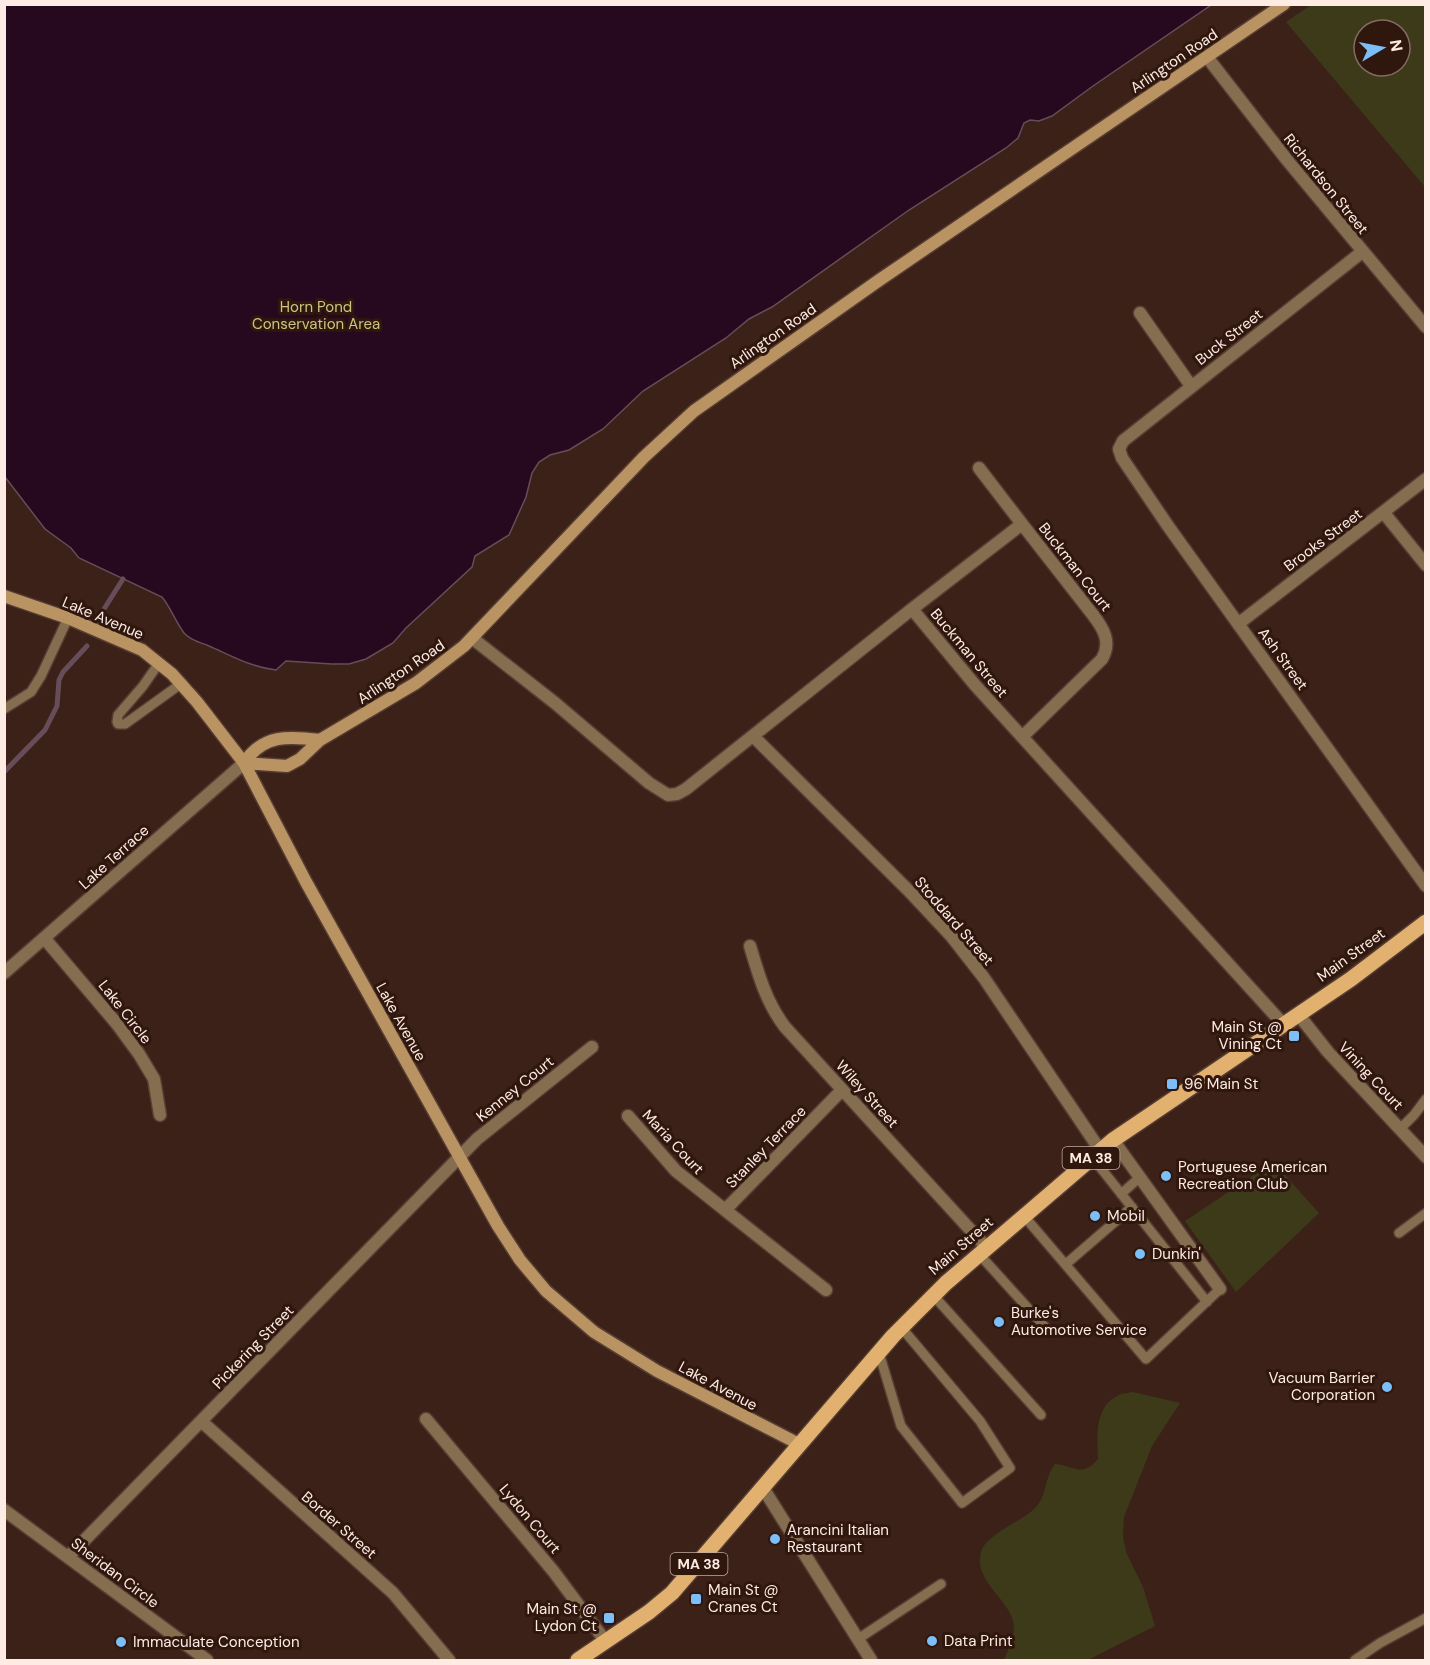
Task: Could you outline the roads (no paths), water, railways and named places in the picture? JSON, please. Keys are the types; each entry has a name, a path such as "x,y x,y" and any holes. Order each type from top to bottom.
{"main road":[{"name":"Main Street","path":"578,1660 672,1593 901,1327 983,1251 1113,1140 1375,962 1425,922"}],"street":[{"name":"Arlington Road","path":"244,763 287,766 300,759 320,740 416,682 450,658 472,638 644,457 694,411 878,281 1284,4"},
{"name":"Richardson Street","path":"1207,57 1362,252 1425,327"},
{"name":"Buck Street","path":"1119,449 1123,441 1362,252"},
{"path":"1140,313 1191,386"},
{"name":"Ash Street","path":"1119,449 1122,458 1168,526 1425,886"},
{"name":"Buckman Court","path":"979,468 1099,622 1106,637 1107,647 1102,658 1092,670 1022,737"},
{"name":"Brooks Street","path":"1238,624 1425,479"},
{"path":"1384,513 1425,565"},
{"name":"Buckman Court","path":"912,609 1022,524"},
{"name":"Lake Avenue","path":"4,596 68,618 124,641 142,650 182,683 244,763 306,882 498,1226 520,1260 552,1298 606,1341 657,1371 799,1444"},
{"name":"Buckman Street","path":"472,638 555,703 649,783 668,795 677,795 754,737 912,609 1022,737 1283,1024"},
{"path":"244,763 253,749 266,743 290,736 320,740"},
{"name":"Stoddard Street","path":"754,737 909,891 952,937 984,978 1096,1154"},
{"name":"Lake Terrace","path":"4,973 244,763"},
{"name":"Lake Circle","path":"45,939 117,1024 147,1066 157,1088 160,1114"},
{"name":"Wiley Street","path":"750,946 765,995 774,1011 983,1251"},
{"name":"Vining Court","path":"1298,1014 1320,1043 1425,1157"},
{"name":"Kenney Court","path":"459,1158 487,1131 592,1047"},
{"name":"Stanley Terrace","path":"826,1290 726,1210 842,1090"},
{"name":"Maria Court","path":"628,1116 676,1171 726,1210"},
{"path":"1113,1140 1220,1289"},
{"name":"Pickering Street","path":"69,1557 459,1158"},
{"name":"Lydon Court","path":"426,1419 554,1572 606,1642"},
{"name":"Border Street","path":"201,1421 393,1593 448,1660"},
{"path":"763,1488 871,1660"},
{"name":"Sheridan Circle","path":"4,1510 207,1660"}],"lane":[{"path":"4,709 31,692 68,618"},
{"path":"159,663 118,715 118,724 125,724 182,683"},
{"path":"1400,1129 1425,1099"},
{"path":"1096,1154 1121,1194 1207,1302"},
{"path":"1121,1194 1139,1178"},
{"path":"1066,1264 1132,1207"},
{"path":"1399,1233 1425,1213"},
{"path":"1024,1216 1146,1359 1220,1289"},
{"path":"983,1251 1045,1327"},
{"path":"933,1295 1041,1415"},
{"path":"879,1353 901,1426 962,1503 1010,1468 980,1421 901,1327"},
{"path":"858,1639 941,1584"},
{"path":"1355,1660 1425,1618"}],"waterway":[{"path":"104,609 123,579"},
{"path":"4,772 45,730 57,706 59,680 63,672 87,646"}],"place":[{"name":"Main St @ Vining Ct","path":"1294,1036"},
{"name":"96 Main St","path":"1172,1084"},
{"name":"Portuguese American Recreation Club","path":"1166,1176"},
{"name":"Mobil","path":"1095,1216"},
{"name":"Dunkin'","path":"1140,1254"},
{"name":"Burke's Automotive Service","path":"999,1322"},
{"name":"Vacuum Barrier Corporation","path":"1387,1387"},
{"name":"Arancini Italian Restaurant","path":"775,1539"},
{"name":"Main St @ Cranes Ct","path":"696,1599"},
{"name":"Main St @ Lydon Ct","path":"609,1618"},
{"name":"Data Print","path":"932,1641"},
{"name":"Immaculate Conception","path":"121,1642"}],"park label":[{"name":"Horn Pond Conservation Area","path":"316,316"}]}
